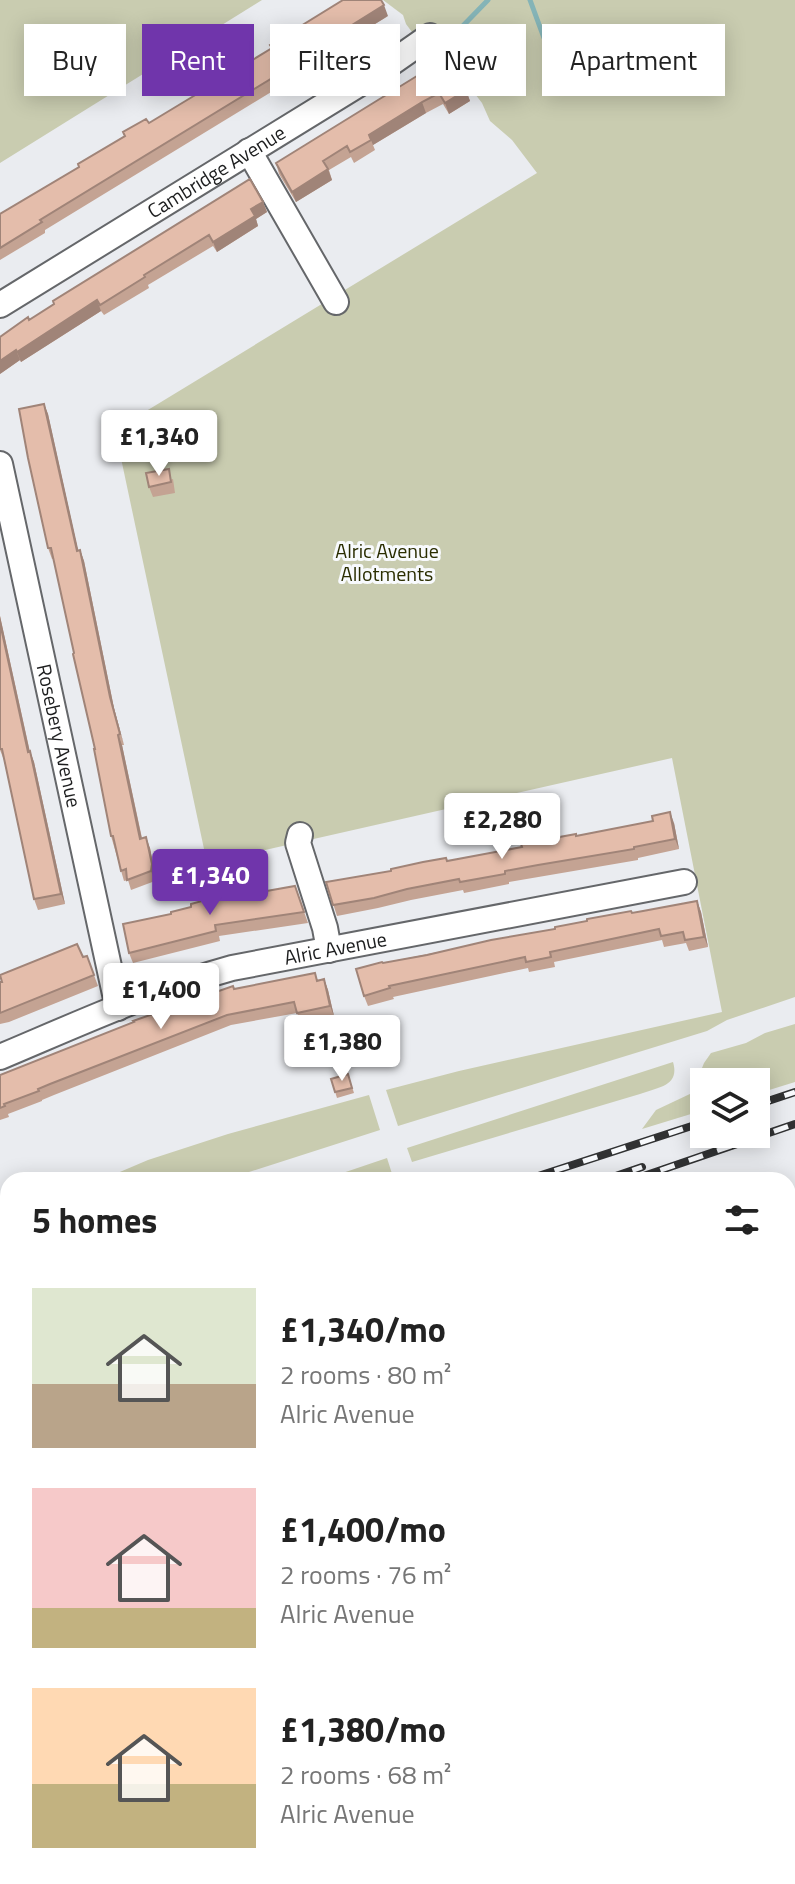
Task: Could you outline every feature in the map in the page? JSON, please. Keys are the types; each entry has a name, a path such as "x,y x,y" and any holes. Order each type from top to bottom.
{"street":[{"name":"Cambridge Avenue","path":"0,305 377,73 416,46"},
{"path":"249,151 336,302"},
{"name":"Rosebery Avenue","path":"0,464 118,1008"},
{"path":"300,835 298,843 329,950"},
{"name":"Alric Avenue","path":"0,1057 118,1008 232,968 684,882"}],"green space":[{"path":"0,0 262,0 223,24 142,24 142,75 126,85 126,24 24,24 24,96 108,96 0,163"},
{"name":"Alric Avenue Allotments","path":"383,0 795,0 795,997 727,1020 707,1031 398,1126 386,1090 722,1012 672,758 207,863 115,430 537,173 512,140 490,121 477,96 526,96 526,24 416,24 416,37 403,15"},
{"path":"795,1024 795,1082 770,1090 770,1068 702,1068 711,1053 746,1043 765,1033"},
{"path":"673,1062 671,1081 640,1094 412,1162 407,1148"},
{"path":"690,1094 690,1114 642,1129 656,1110"},
{"path":"369,1095 380,1130 249,1172 120,1172 228,1134"},
{"path":"387,1158 391,1172 346,1172"}],"building":[{"path":"343,0 381,0 384,5 354,24 304,24"},
{"path":"270,49 270,79 254,89 254,59"},
{"path":"416,77 416,96 433,96 369,135 371,140 350,152 347,146 323,161 328,169 292,192 276,163 384,96 400,96 400,86"},
{"path":"193,96 243,96 40,220 42,222 0,248 0,214 79,167 78,164 125,136 123,132 146,119 149,123"},
{"path":"441,96 456,96 445,103"},
{"path":"250,179 263,202 251,209 255,216 213,242 209,235 100,305 97,300 0,361 0,337"},
{"path":"44,404 77,551 80,550 140,839 146,837 152,864 151,871 127,880 126,869 121,871 111,836 95,749 19,409"},
{"path":"169,469 171,482 149,487 146,473"},
{"path":"0,623 61,894 34,899 0,749"},
{"path":"670,812 675,839 634,849 505,871 505,874 460,882 459,879 333,905 326,882 653,821 652,816"},
{"path":"295,886 304,912 215,925 216,931 129,953 123,924 171,914 209,899"},
{"path":"697,901 704,937 685,940 683,932 661,936 659,929 550,952 551,957 526,962 525,957 389,986 364,996 356,969 555,929 587,919"},
{"path":"77,944 83,957 87,956 94,975 0,1013 0,975"},
{"path":"315,973 317,981 324,979 330,1006 297,1013 294,1002 227,1015 50,1084 0,1108 0,1075 133,1021 233,986 234,989"},
{"path":"348,1074 352,1088 335,1092 331,1079"}],"waterway":[{"path":"465,24 488,0"},
{"path":"530,0 542,33"}],"railway":[{"path":"770,1100 795,1092"},
{"path":"655,1172 795,1124"},
{"path":"551,1172 690,1127"},
{"path":"627,1172 642,1167"}]}
